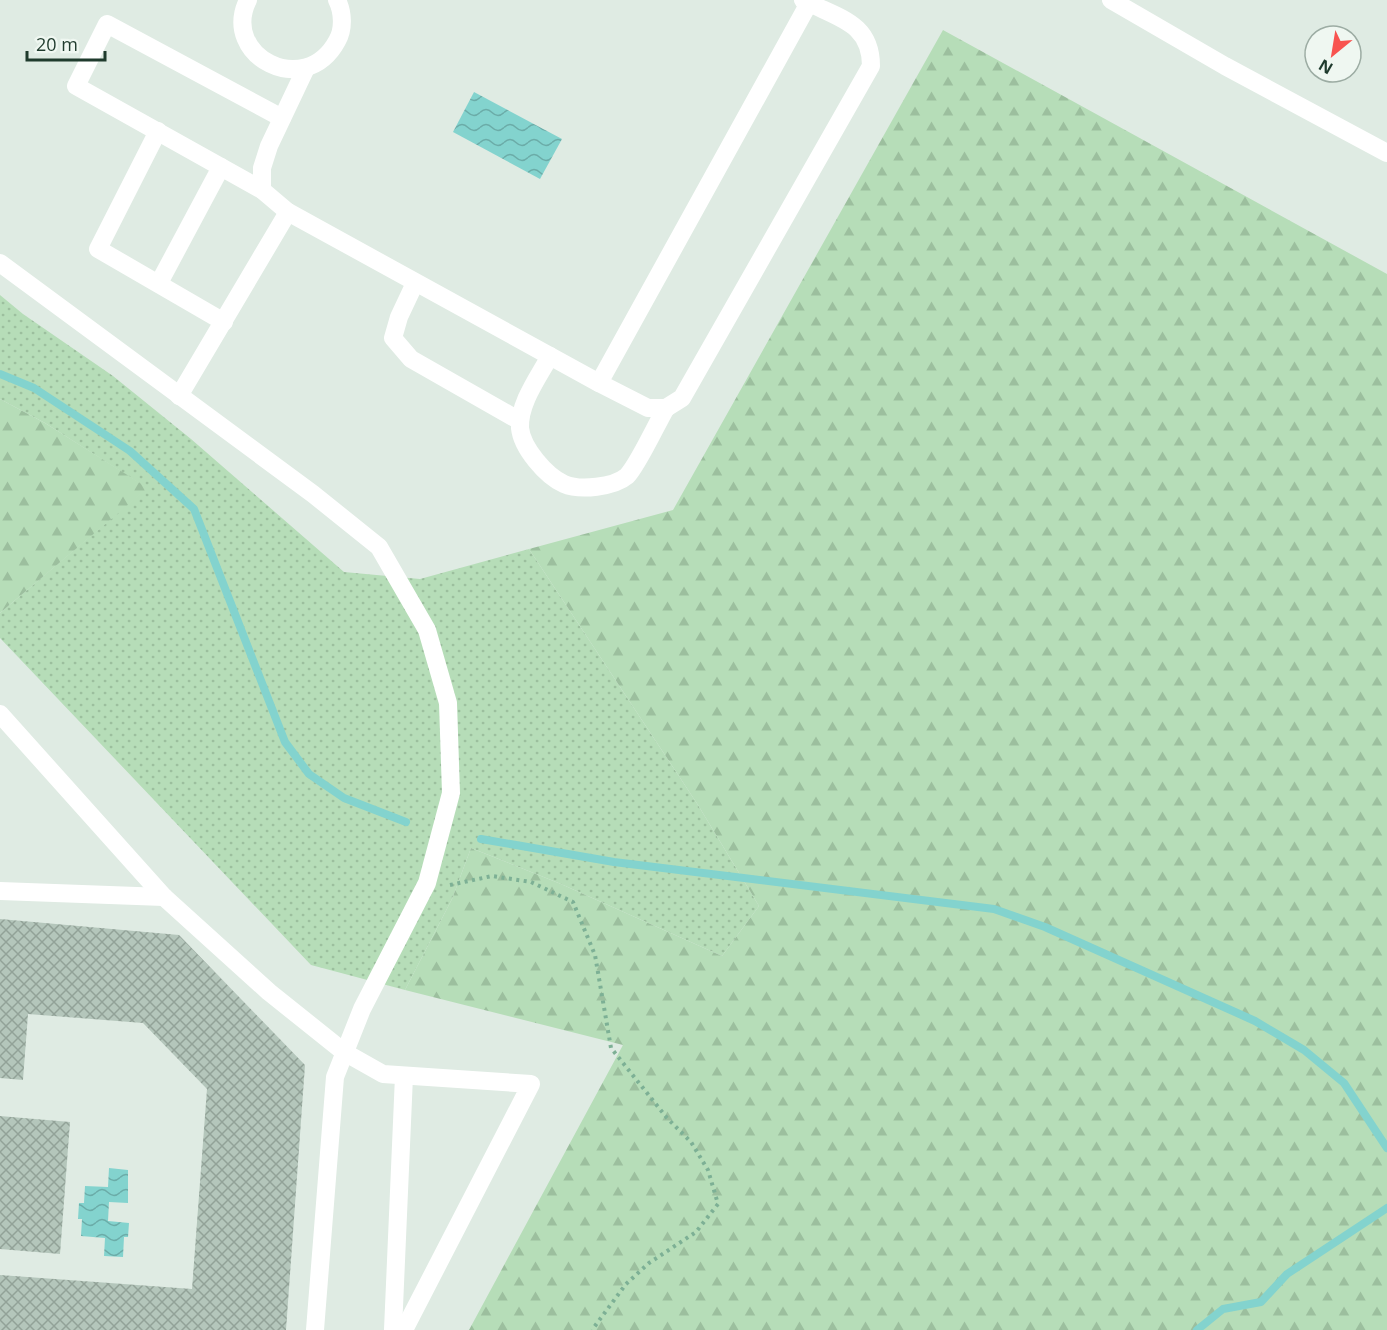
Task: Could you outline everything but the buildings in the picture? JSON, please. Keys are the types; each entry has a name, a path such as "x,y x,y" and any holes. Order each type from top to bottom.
{"street":[{"path":"244,1 244,34 256,54 275,67 290,70 306,68 320,62 331,51 339,37 342,20 337,0"},
{"path":"1111,0 1225,66 1387,153"},
{"path":"282,118 107,24 76,86 262,190 288,212 415,283 599,383 648,408 666,408 682,399 871,66 871,50 864,34 841,18 806,2 599,383"},
{"path":"262,190 262,168 282,118 306,68"},
{"path":"158,131 98,249 224,322"},
{"path":"159,283 221,167"},
{"path":"179,396 288,212"},
{"path":"0,263 313,494 378,547 428,630 448,703 451,793 427,883 362,1009 335,1077 315,1330"},
{"path":"415,283 399,317 393,338 399,348 411,359 520,421"},
{"path":"550,356 521,411 520,430 530,450 546,471 565,485 589,487 612,483 627,475 666,408"},
{"path":"0,714 164,897 269,992 344,1052 383,1074 531,1084 404,1330"},
{"path":"0,891 164,897"},
{"path":"393,1330 404,1076"}],"path":[{"path":"427,883 444,886 492,876 531,882 573,902 595,956 611,1048 667,1118 691,1142 708,1170 718,1204 696,1232 649,1263 626,1284 592,1330"}],"green space":[{"path":"943,30 1387,274 1387,1330 469,1330 623,1045 405,990 452,899 471,848 561,884 722,956 759,906 698,805 529,549 673,510"},
{"path":"0,295 23,314 113,376 191,439 344,572 420,579 529,549 698,805 759,906 722,956 561,884 471,848 452,899 405,990 311,965 0,638 0,613 147,488 45,423 0,399"},
{"path":"0,399 45,423 148,488 0,613"}],"water":[{"path":"474,92 562,139 540,179 453,132"},
{"path":"109,1168 128,1170 128,1203 109,1202 108,1221 129,1223 128,1237 124,1237 123,1257 104,1256 105,1238 81,1236 82,1219 78,1219 79,1203 84,1203 85,1186 108,1187"}],"waterway":[{"path":"0,374 34,388 130,451 194,509 285,742 309,774 344,798 406,822"},
{"path":"481,839 614,862 994,909 1045,927 1255,1021 1304,1050 1344,1083 1387,1148"},
{"path":"1197,1330 1223,1309 1261,1302 1287,1274 1387,1208"}]}
